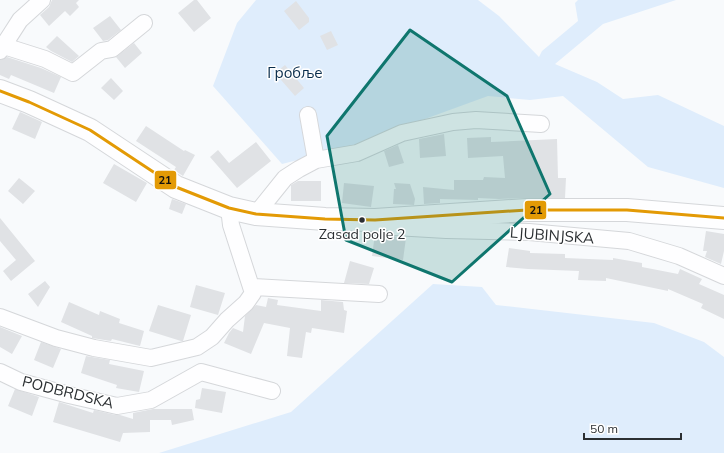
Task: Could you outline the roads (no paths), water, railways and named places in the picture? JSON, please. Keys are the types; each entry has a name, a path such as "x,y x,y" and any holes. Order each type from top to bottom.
{"street":[{"path":"42,0 20,20 2,49 45,59 73,73 101,51 112,49 144,23"},
{"path":"0,91 29,102 90,130 176,187 229,208 256,214 325,219 375,220 527,210 627,210 724,218"},
{"path":"308,114 316,160"},
{"path":"256,214 285,178 316,160 357,153 402,133 453,122 476,120 541,124"},
{"path":"0,317 56,338 94,348 151,358 197,347 212,337 227,320 246,303 253,293 252,286 231,225 229,208"},
{"name":"LJUBINJSKA","path":"375,220 381,224 397,227 529,232 629,241 679,256 724,276"},
{"path":"252,286 379,294"},
{"name":"PODBRDSKA","path":"0,372 28,384 69,396 117,406 150,400 201,372 272,391"}],"place":[{"name":"Zasad polje 2","path":"362,220"}],"park label":[{"name":"Гробље","path":"295,72"}]}
